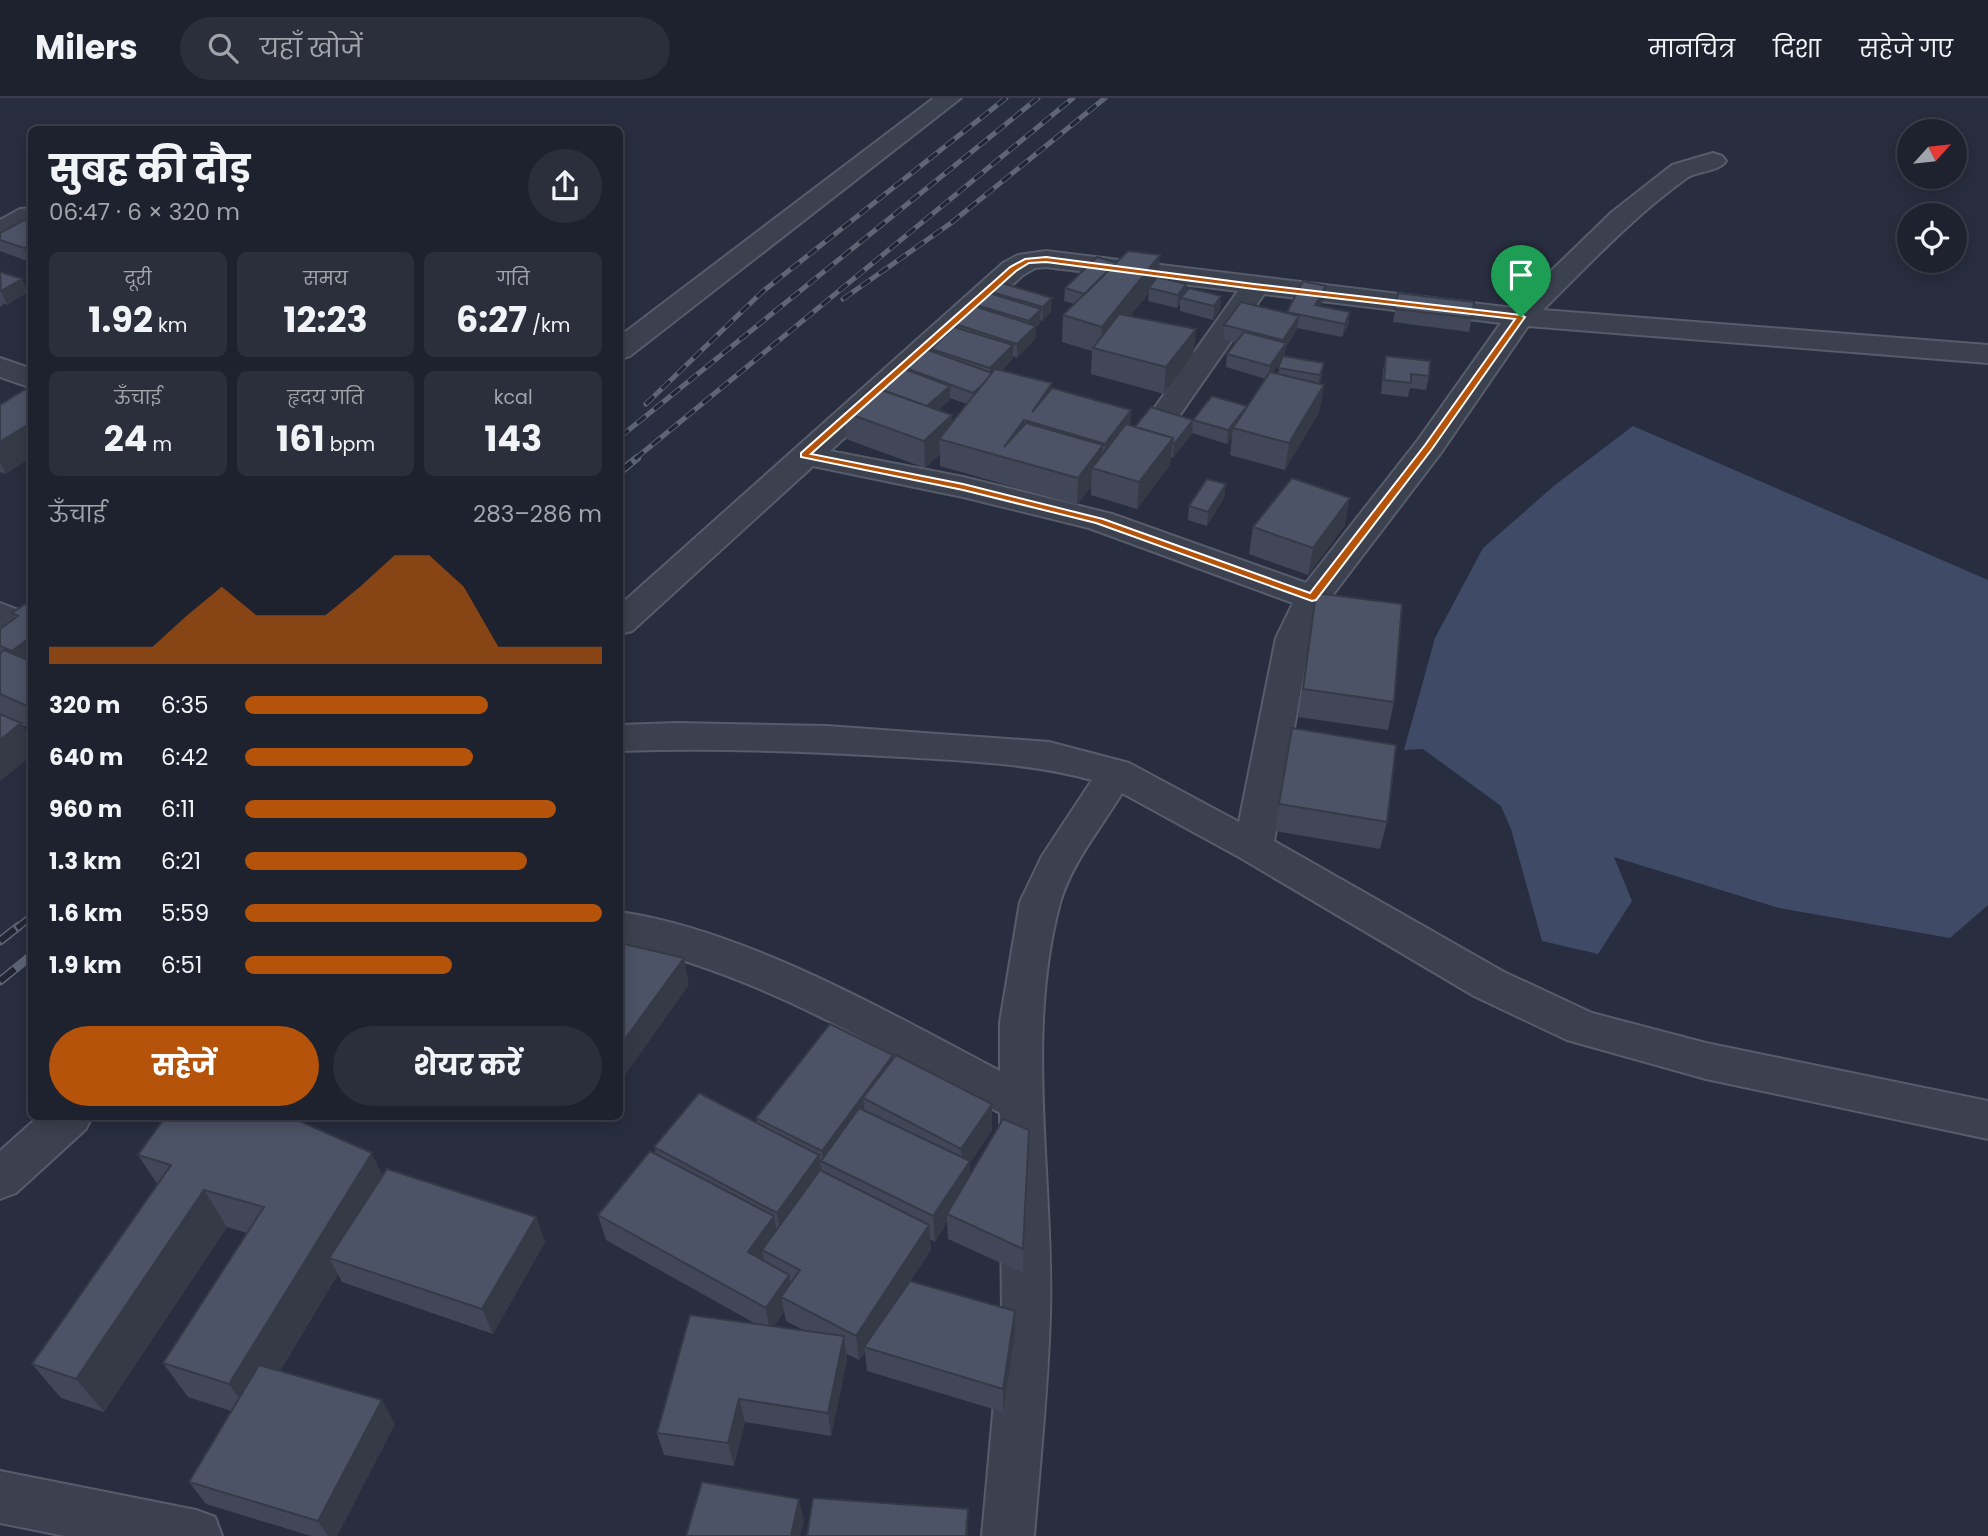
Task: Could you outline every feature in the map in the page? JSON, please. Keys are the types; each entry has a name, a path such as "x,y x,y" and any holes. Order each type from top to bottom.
{"street":[{"path":"623,348 949,98"},
{"path":"1254,847 1293,638 1312,598 1429,447 1521,317 1622,218 1671,178 1696,163 1713,161"},
{"path":"0,205 28,214"},
{"path":"0,231 28,216"},
{"path":"623,620 1013,269 1028,261 1046,259 1254,287 1521,317 1988,354"},
{"path":"1166,413 1254,287"},
{"path":"0,367 28,378"},
{"path":"804,455 977,490 1100,521 1312,598"},
{"path":"623,738 676,736 827,739 991,749 1049,755 1116,773 1254,847 1489,984 1582,1028 1706,1061 1988,1120"},
{"path":"1008,1536 1026,1314 1021,1022 1029,959 1040,902 1056,866 1116,773"},
{"path":"623,929 680,941 773,978 843,1009 1021,1103"},
{"path":"0,1179 66,1120"},
{"path":"0,1497 197,1536"}],"water":[{"path":"1633,426 1988,580 1988,905 1950,938 1779,908 1614,857 1632,901 1598,954 1542,941 1511,829 1501,806 1423,749 1404,750 1435,638 1483,548 1555,485"}],"building":[{"path":"24,220 28,222 28,246 24,248 0,240 0,233"},
{"path":"1128,251 1160,255 1102,327 1063,315"},
{"path":"1097,257 1116,263 1085,294 1065,288"},
{"path":"0,272 22,279 1,291"},
{"path":"1157,277 1186,284 1178,295 1149,288"},
{"path":"995,281 1052,298 1043,307 985,290"},
{"path":"1303,281 1326,286 1315,305 1350,312 1345,324 1287,312"},
{"path":"1189,288 1221,296 1214,306 1181,298"},
{"path":"983,291 1041,309 1029,321 970,303"},
{"path":"1398,293 1474,302 1472,318 1395,309"},
{"path":"1241,302 1299,316 1283,340 1224,325"},
{"path":"974,306 1036,326 1017,344 955,324"},
{"path":"1119,314 1196,329 1166,367 1093,348"},
{"path":"954,327 1013,345 990,368 931,349"},
{"path":"1244,332 1286,343 1270,366 1227,354"},
{"path":"928,350 992,373 973,393 906,368"},
{"path":"1283,356 1324,363 1320,375 1278,368"},
{"path":"1386,356 1430,361 1429,376 1411,374 1411,383 1384,380"},
{"path":"904,369 950,386 927,406 880,389"},
{"path":"995,369 1052,383 1032,412 1052,388 1131,410 1105,444 1024,420 1004,447 1026,423 1103,445 1078,478 939,439"},
{"path":"1270,372 1324,385 1289,443 1233,428"},
{"path":"873,387 952,415 924,441 844,412"},
{"path":"28,388 28,424 0,442 0,405"},
{"path":"1212,396 1247,406 1228,430 1193,420"},
{"path":"1151,407 1193,420 1174,444 1173,438 1135,427"},
{"path":"1126,424 1173,438 1139,482 1092,468"},
{"path":"1292,478 1350,498 1313,548 1253,527"},
{"path":"1207,479 1226,484 1208,512 1189,506"},
{"path":"1316,593 1402,604 1394,702 1303,689"},
{"path":"28,602 28,639 12,651 0,646 0,629 18,616 12,613"},
{"path":"4,650 28,660 28,706 0,694 0,653"},
{"path":"0,714 21,723 0,740"},
{"path":"1292,728 1396,745 1387,822 1279,804"},
{"path":"623,944 684,958 623,1042"},
{"path":"830,1024 893,1055 822,1151 756,1118"},
{"path":"896,1055 992,1104 961,1149 863,1098"},
{"path":"699,1093 819,1155 777,1213 654,1147"},
{"path":"859,1108 970,1161 933,1216 821,1161"},
{"path":"1003,1119 1029,1130 1023,1249 947,1214"},
{"path":"163,1120 297,1120 372,1153 229,1384 163,1363 264,1207 204,1190 76,1379 32,1364 171,1165 138,1155"},
{"path":"650,1151 774,1216 748,1252 789,1275 766,1308 598,1215"},
{"path":"387,1169 536,1217 482,1309 329,1258"},
{"path":"820,1170 929,1225 856,1336 781,1297 800,1270 762,1250"},
{"path":"910,1281 1015,1311 1003,1389 864,1347"},
{"path":"690,1315 844,1336 828,1413 739,1399 728,1443 657,1433"},
{"path":"259,1365 382,1400 318,1521 189,1482"},
{"path":"702,1482 799,1499 791,1536 686,1536"},
{"path":"813,1498 968,1509 966,1536 807,1536"}],"railway":[{"path":"646,404 762,292 1006,98"},
{"path":"623,435 1038,98"},
{"path":"635,459 1073,98"},
{"path":"843,299 951,223 1105,98"},
{"path":"623,470 637,458"},
{"path":"17,928 28,919"},
{"path":"0,941 19,926"},
{"path":"0,981 28,958"}],"route":[{"path":"1046,259 1254,287 1521,317 1429,447 1312,598 1100,521 963,487 804,455 1013,269 1028,261 1046,259"}]}
